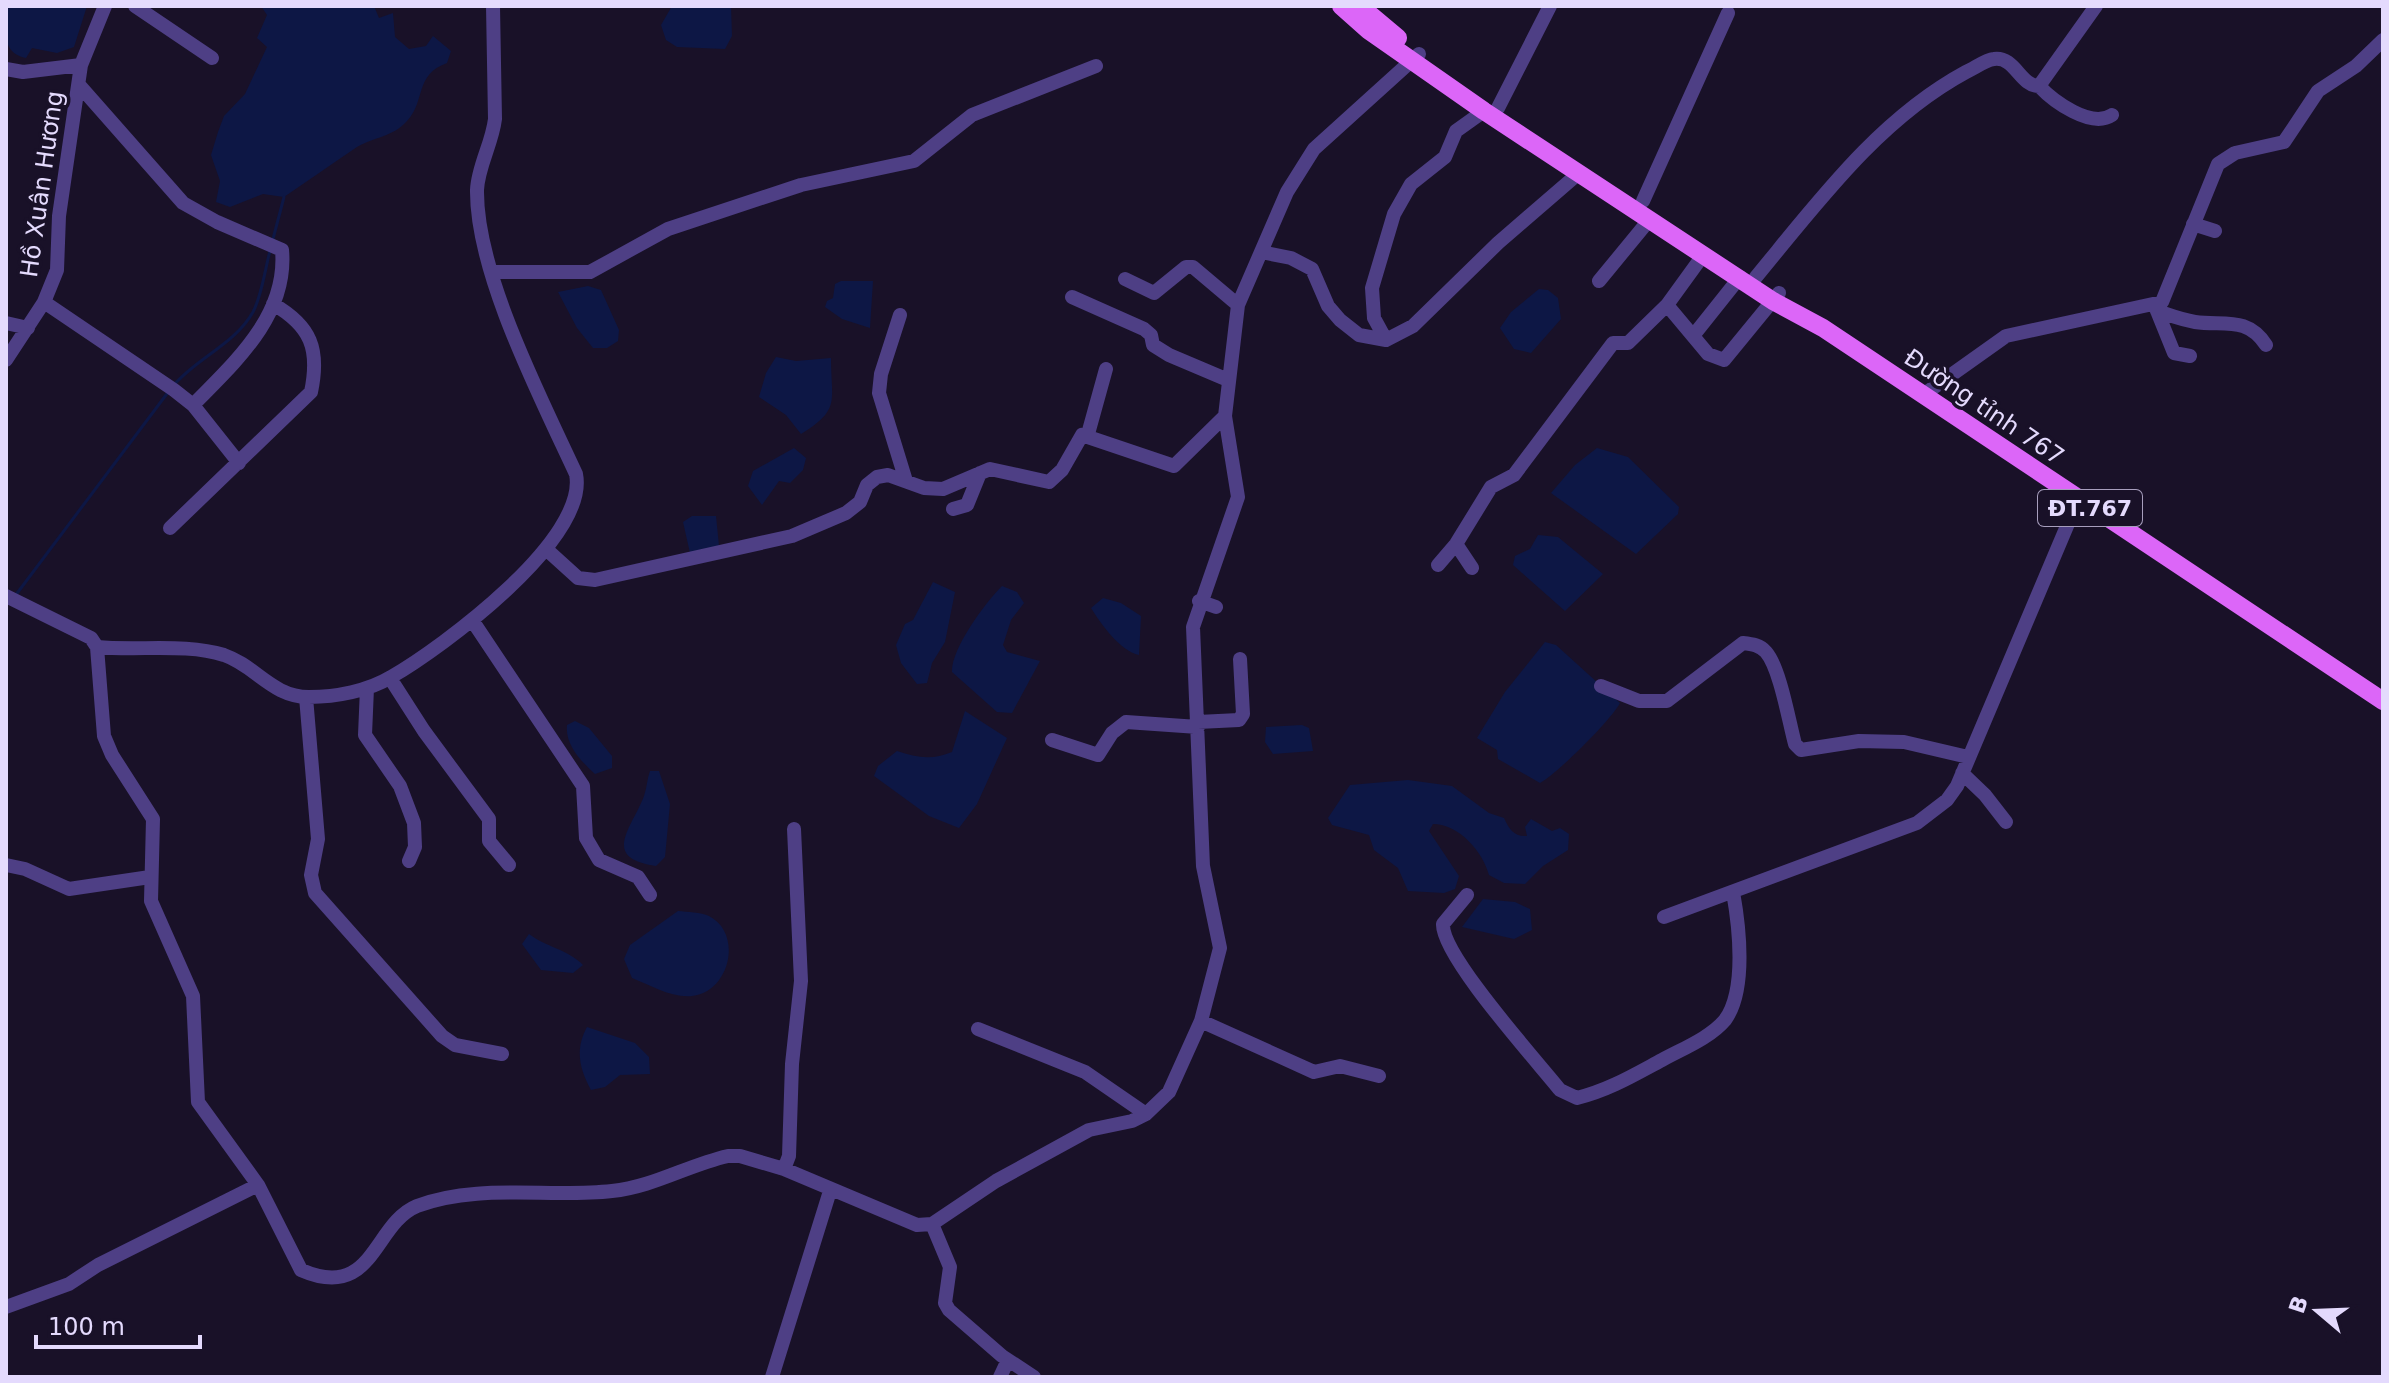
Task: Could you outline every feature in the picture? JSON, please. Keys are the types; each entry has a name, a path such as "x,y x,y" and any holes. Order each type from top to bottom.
{"main road":[{"name":"Đường tỉnh 767","path":"1341,6 1368,30 1416,57 1579,173 1647,210 1704,254 1748,277"},
{"name":"Đường tỉnh 767","path":"1360,6 1416,57"},
{"name":"Đường tỉnh 767","path":"1491,109 1748,277 2078,500 2381,696"}],"street":[{"name":"Hồ Xuân Hương","path":"6,360 44,302 57,270 59,216 81,65 105,6"},
{"path":"135,6 212,58"},
{"path":"97,647 208,650 241,662 274,689 306,697 367,688 390,678 472,620 546,549 574,506 578,493 576,474 520,353 479,221 477,188 493,137 495,119 493,6"},
{"path":"1386,340 1374,318 1372,288 1394,214 1411,184 1445,157 1456,131 1491,109 1550,6"},
{"path":"2039,86 2096,6"},
{"path":"1599,281 1647,210 1728,13"},
{"path":"2156,308 2166,298 2218,164 2235,153 2284,142 2318,91 2356,66 2383,40"},
{"path":"9,598 91,638 97,647 104,736 112,755 153,819 150,877 153,910 193,996 198,1102 258,1185 301,1270 327,1277 352,1272 367,1262 404,1215 427,1203 489,1194 624,1190 728,1156 740,1156 784,1169 830,1191 917,1225 932,1224 996,1181 1089,1130 1132,1121 1146,1114 1169,1092 1201,1021 1220,948 1203,866 1193,649 1199,601 1238,497 1225,416 1238,305 1287,192 1314,149 1416,57"},
{"path":"1693,336 1884,131 1947,82 1997,59 2007,61 2030,85 2039,86 2051,98 2099,119 2112,115"},
{"path":"6,69 23,72 81,65"},
{"path":"493,272 590,272 668,229 801,185 914,161 972,115 1096,66"},
{"path":"79,85 183,203 217,222 271,243 283,255 273,304 250,346 193,405"},
{"path":"1261,252 1291,258 1312,269 1328,306 1340,320 1359,335 1386,340 1413,326 1498,243 1579,173"},
{"path":"2193,224 2215,231"},
{"path":"1438,565 1456,544 1491,487 1514,475 1613,343 1628,343 1667,305 1704,254"},
{"path":"1125,279 1154,293 1186,267 1193,267 1238,305"},
{"path":"1072,297 1144,329 1151,335 1153,345 1169,355 1228,380"},
{"path":"1667,305 1708,354 1724,360 1776,297"},
{"path":"44,302 193,405 239,463"},
{"path":"170,528 311,392 315,359 305,329 290,314 273,304"},
{"path":"2156,308 2174,353 2190,356"},
{"path":"1923,395 2006,336 2156,308 2198,323 2243,324 2259,335 2266,345"},
{"path":"900,315 881,374 879,393 906,481"},
{"path":"6,323 28,328"},
{"path":"1088,434 1106,369"},
{"path":"546,549 578,578 595,580 792,536 846,513 860,502 867,485 877,477 888,475 924,488 943,489 980,473 1003,470 1049,482 1062,470 1078,439 1088,434 1174,466 1225,416"},
{"path":"953,509 967,505 980,473"},
{"path":"1664,917 1917,823 1947,800 1962,773 2078,500"},
{"path":"1456,544 1472,568"},
{"path":"1199,601 1216,607"},
{"path":"472,620 583,786 586,838 599,860 638,877 650,895"},
{"path":"1601,686 1639,701 1667,701 1743,643 1754,644 1765,650 1773,663 1795,744 1801,750 1859,741 1904,742 1968,757"},
{"path":"1052,740 1098,755 1112,733 1126,722 1198,725 1239,720 1243,705 1240,659"},
{"path":"390,678 424,731 489,819 489,841 509,865"},
{"path":"367,688 365,735 400,786 414,823 415,847 409,861"},
{"path":"306,697 318,839 311,875 315,893 442,1036 455,1045 502,1054"},
{"path":"1962,773 1994,804 2006,822"},
{"path":"784,1169 789,1156 792,1064 801,981 794,829"},
{"path":"6,865 25,869 69,889 150,877"},
{"path":"1467,895 1443,924 1444,935 1479,989 1551,1079 1564,1094 1577,1098 1607,1090 1703,1037 1725,1019 1741,941 1733,892"},
{"path":"1201,1021 1314,1072 1340,1066 1379,1076"},
{"path":"978,1029 1085,1072 1146,1114"},
{"path":"6,1307 69,1284 98,1265 258,1185"},
{"path":"772,1377 830,1191"},
{"path":"932,1224 950,1267 945,1303 956,1318 1034,1377"},
{"path":"1000,1377 1008,1360"}],"shaded area":[{"path":"6,6 87,6 74,47 57,53 32,48 26,58 12,51 8,45"},
{"path":"261,6 374,6 379,18 393,13 395,37 409,49 426,46 433,36 451,51 447,63 437,68 425,81 413,113 402,126 357,147 284,197 263,194 230,207 216,202 220,181 211,155 224,116 245,94 267,47 257,38 267,15"},
{"path":"672,6 731,6 732,36 725,49 677,47 666,40 661,25"},
{"path":"841,281 873,281 870,328 842,319 825,307 827,301 833,298 835,284"},
{"path":"588,286 601,290 619,330 618,341 607,348 593,348 577,328 558,292"},
{"path":"1539,289 1548,290 1558,298 1561,319 1531,353 1514,349 1500,328 1511,312"},
{"path":"776,357 796,361 831,358 832,395 828,411 801,434 786,415 759,397 766,373"},
{"path":"794,448 806,458 803,470 790,483 779,481 762,505 748,486 753,471"},
{"path":"1597,448 1628,457 1679,507 1678,514 1636,554 1551,493 1575,465"},
{"path":"692,516 716,516 719,546 690,553 683,522"},
{"path":"1538,535 1558,537 1603,574 1565,611 1513,565 1515,556 1530,549"},
{"path":"933,582 955,592 945,642 932,663 927,683 917,684 901,663 896,645 905,624 913,620"},
{"path":"1002,586 1017,592 1024,603 1011,620 1003,645 1007,652 1040,661 1012,713 997,712 952,672 963,639"},
{"path":"1103,598 1121,603 1141,616 1139,655 1118,643 1091,608"},
{"path":"1545,642 1556,645 1620,703 1583,746 1540,783 1498,759 1497,750 1477,738 1505,692"},
{"path":"965,711 1007,738 977,804 959,828 929,816 874,776 878,766 897,751 925,757 952,752"},
{"path":"575,721 589,728 612,756 612,768 595,774 579,758 567,732 567,725"},
{"path":"1302,725 1309,728 1313,751 1273,754 1265,742 1266,727"},
{"path":"650,771 659,771 670,804 665,857 656,866 639,862 624,849 624,840 644,796"},
{"path":"1408,780 1452,786 1489,813 1504,818 1515,834 1527,836 1525,827 1531,819 1552,831 1560,828 1569,834 1568,850 1543,866 1525,884 1504,883 1489,875 1476,849 1461,834 1443,825 1433,824 1429,831 1459,876 1455,889 1444,893 1408,891 1398,868 1374,850 1369,835 1332,825 1328,818 1350,785"},
{"path":"1483,899 1515,902 1530,909 1532,930 1514,939 1462,927"},
{"path":"678,911 709,916 720,924 729,948 728,962 715,985 692,996 669,993 632,978 624,959 630,945"},
{"path":"529,934 583,965 573,973 541,970 522,944"},
{"path":"587,1027 635,1043 649,1057 650,1074 620,1075 605,1087 591,1090 580,1058"}],"waterway":[{"path":"273,239 284,197"},
{"path":"174,385 236,333 253,312 270,251"},
{"path":"15,596 169,391"}]}
